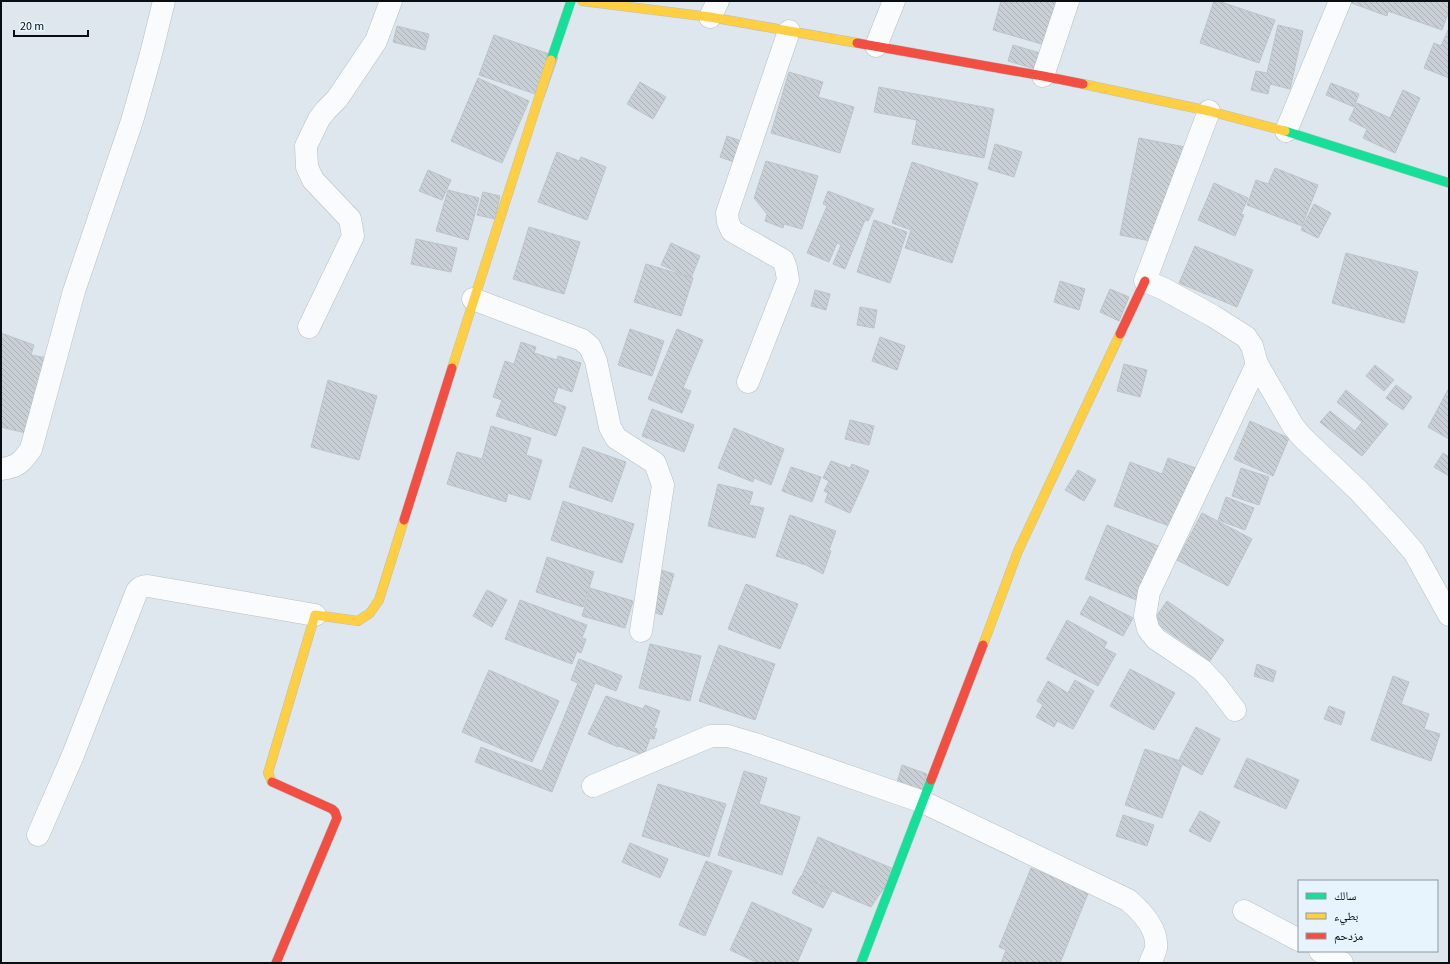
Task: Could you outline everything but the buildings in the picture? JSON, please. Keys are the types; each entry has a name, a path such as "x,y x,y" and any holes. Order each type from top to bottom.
{"street":[{"path":"1,469 9,468 22,462 31,449 74,291 132,121 164,1"},
{"path":"309,327 353,236 350,219 312,180 307,167 306,146 319,119 337,99 376,41 391,1"},
{"path":"38,835 73,755 110,658 137,591 140,588 148,586 358,621 365,619 370,614 379,600 473,299 571,1"},
{"path":"582,1 714,9 789,31 1043,76 1209,111 1286,131 1449,183"},
{"path":"876,46 894,1"},
{"path":"1043,76 1068,1"},
{"path":"1286,131 1340,1"},
{"path":"748,382 788,280 783,260 732,231 728,222 727,213 789,31"},
{"path":"861,963 924,802 1018,551 1145,281 1209,111"},
{"path":"1145,281 1164,289 1213,316 1246,337 1252,346 1257,364 1293,426 1359,491 1414,552 1449,615"},
{"path":"473,299 582,340 590,348 596,361 610,427 616,438 655,463 663,485 641,631"},
{"path":"1235,710 1216,685 1202,670 1156,638 1148,630 1145,616 1149,592 1257,364"},
{"path":"276,963 337,818 332,809 271,782 268,773 316,615"},
{"path":"592,786 711,736 728,736 755,744 924,802 1128,900 1136,907 1154,931 1156,950 1150,963"},
{"path":"1244,911 1298,939"},
{"path":"1322,952 1342,963"}],"traffic: fast":[{"path":"551,60 571,1"},
{"path":"1285,131 1449,183"},
{"path":"861,963 931,780"}],"traffic: slow":[{"path":"582,1 710,17 857,43"},
{"path":"452,368 551,60"},
{"path":"1083,84 1209,111 1285,131"},
{"path":"983,645 1018,551 1120,334"},
{"path":"272,782 268,773 315,615 358,621 370,613 379,600 404,520"}],"traffic: jam":[{"path":"857,43 1083,84"},
{"path":"1120,334 1145,281"},
{"path":"404,520 452,368"},
{"path":"931,780 983,645"},
{"path":"272,782 332,809 337,818 276,963"}]}
